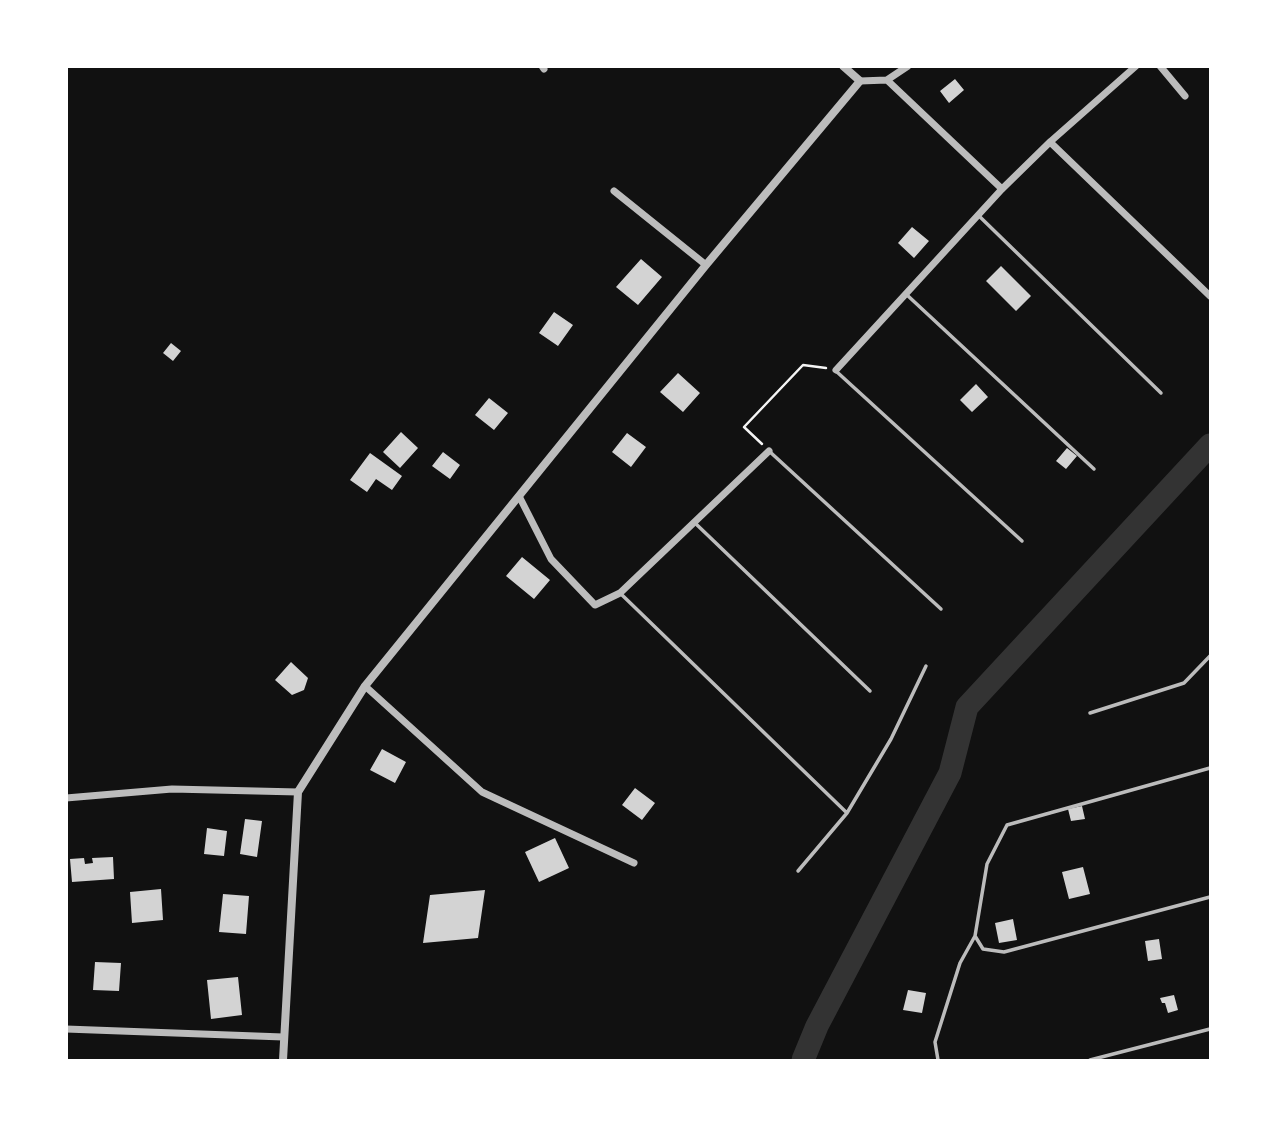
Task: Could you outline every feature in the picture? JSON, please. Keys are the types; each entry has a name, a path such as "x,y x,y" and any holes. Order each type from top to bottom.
{"street":[{"path":"843,66 860,81 887,80 908,66"},
{"path":"836,370 1002,189 1050,142 1136,66"},
{"path":"1160,66 1185,96"},
{"path":"887,80 1002,189"},
{"path":"283,1060 298,792 365,685 706,265 860,81"},
{"path":"1050,142 1210,296"},
{"path":"614,191 706,265"},
{"path":"519,496 551,559 595,605 620,593 769,451"},
{"path":"365,685 482,792 634,863"},
{"path":"66,798 172,789 298,792"},
{"path":"66,1029 284,1037"}],"lane":[{"path":"978,215 1161,393"},
{"path":"906,294 1094,469"},
{"path":"836,370 1022,541"},
{"path":"769,451 941,609"},
{"path":"695,523 870,691"},
{"path":"620,593 848,813"},
{"path":"1090,713 1184,683 1210,656"},
{"path":"798,871 848,813 891,739 926,666"},
{"path":"938,1060 936,1042 960,962 975,936 987,864 1007,825 1210,768"},
{"path":"975,936 983,949 1004,952 1210,897"},
{"path":"1090,1060 1210,1029"}],"path":[{"path":"769,451 744,427 803,365 836,370"}],"building":[{"path":"955,79 964,90 949,103 940,91"},
{"path":"912,227 929,241 914,258 898,243"},
{"path":"641,259 662,277 638,305 616,287"},
{"path":"1001,266 1031,296 1016,311 986,281"},
{"path":"554,312 573,325 558,346 539,333"},
{"path":"171,343 181,351 173,361 163,353"},
{"path":"678,373 700,393 683,412 660,392"},
{"path":"976,384 988,397 972,412 960,400"},
{"path":"489,398 508,413 494,430 475,415"},
{"path":"401,432 418,448 400,468 383,452"},
{"path":"627,433 646,447 631,467 612,452"},
{"path":"1067,448 1077,456 1066,469 1056,461"},
{"path":"443,452 460,465 450,479 432,466"},
{"path":"370,453 402,476 392,490 376,479 367,492 350,480"},
{"path":"522,557 550,580 534,599 506,576"},
{"path":"291,662 308,678 304,690 292,695 275,680"},
{"path":"382,749 406,762 395,783 370,770"},
{"path":"635,788 655,803 642,820 622,805"},
{"path":"1082,806 1085,819 1071,821 1068,809"},
{"path":"245,819 262,821 257,857 240,854"},
{"path":"207,828 227,831 224,856 204,854"},
{"path":"555,838 569,868 539,882 525,852"},
{"path":"113,857 114,879 72,882 70,859 84,858 85,864 93,863 92,858"},
{"path":"1083,867 1090,894 1069,899 1062,872"},
{"path":"161,889 163,920 132,923 130,892"},
{"path":"485,890 478,938 423,943 430,895"},
{"path":"223,894 249,896 246,934 219,932"},
{"path":"1013,919 1017,940 999,943 995,923"},
{"path":"1159,939 1162,959 1148,961 1145,941"},
{"path":"95,962 121,963 119,991 93,990"},
{"path":"238,977 242,1015 211,1019 207,980"},
{"path":"908,990 926,993 922,1013 903,1010"},
{"path":"1174,995 1178,1010 1168,1013 1160,998"}],"waterway":[{"path":"803,1060 817,1026 950,773 967,707 1210,445"}]}
